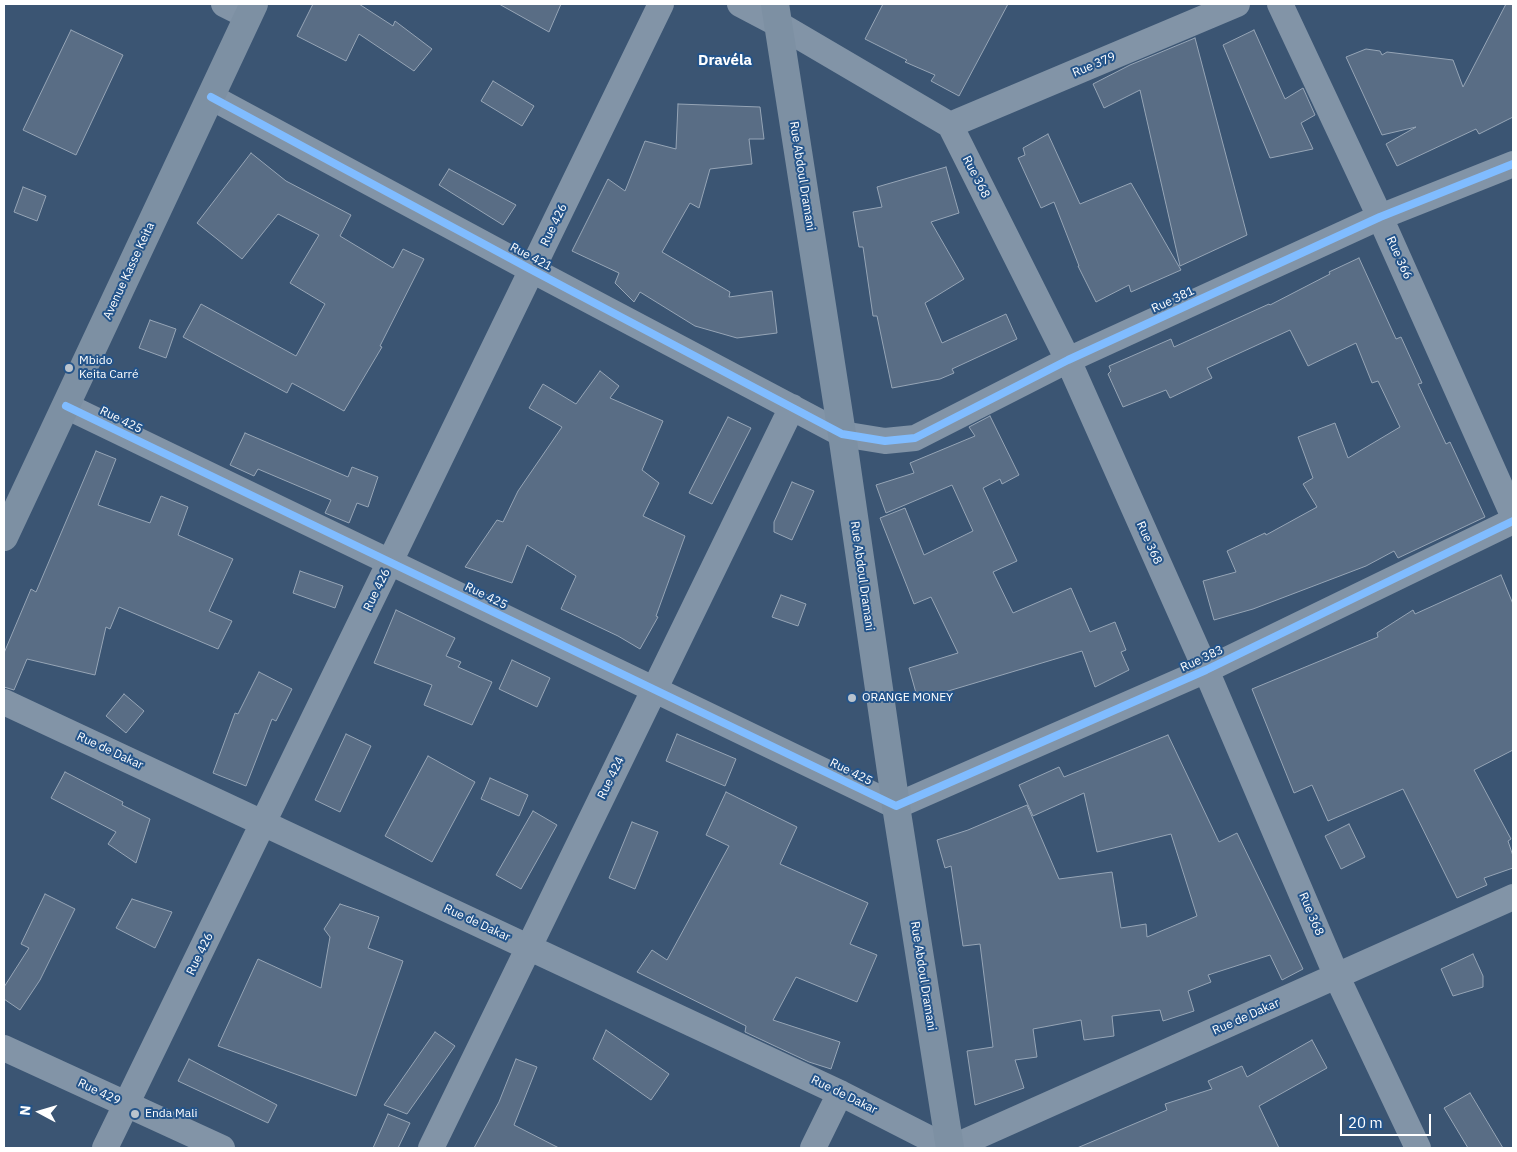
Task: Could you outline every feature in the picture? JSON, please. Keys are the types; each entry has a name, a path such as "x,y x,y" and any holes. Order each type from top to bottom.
{"main road":[{"name":"Avenue Kasse Keita","path":"4,538 251,10"},
{"name":"Rue Abdoul Dramani","path":"776,14 842,434 896,806 950,1148"}],"street":[{"path":"224,4 251,10"},
{"name":"Rue 426","path":"106,1148 660,4"},
{"path":"740,4 776,14 950,125"},
{"name":"Rue 379","path":"950,125 1237,4"},
{"name":"Rue 366","path":"1280,4 1380,217 1513,515"},
{"name":"Rue 421","path":"211,97 842,434"},
{"name":"Rue 368","path":"950,125 1068,360 1206,670 1337,977 1418,1148"},
{"name":"Rue 381","path":"842,434 885,441 915,438 1068,360 1380,217 1513,164"},
{"name":"Rue 425","path":"66,406 896,806"},
{"name":"Rue 424","path":"431,1148 792,407"},
{"name":"Rue 383","path":"896,806 1206,670 1513,521"},
{"name":"Rue de Dakar","path":"4,702 840,1093 950,1148 1513,897"},
{"name":"Rue 429","path":"4,1048 222,1148"},
{"path":"813,1148 840,1093"}],"building":[{"path":"313,4 359,4 393,26 395,21 432,49 414,71 359,34 346,61 297,36"},
{"path":"499,4 561,4 549,32"},
{"path":"883,4 1008,4 959,96 931,81 935,75 905,62 907,60 865,39"},
{"path":"1506,4 1513,4 1513,117 1479,134 1476,129 1397,166 1386,144 1416,127 1382,135 1346,57 1366,49 1380,51 1382,55 1387,52 1453,60 1463,87"},
{"path":"71,30 123,55 76,155 23,130"},
{"path":"1254,30 1285,99 1303,88 1315,115 1301,123 1313,149 1270,158 1223,45"},
{"path":"1195,38 1247,235 1180,266 1140,90 1104,108 1093,84 1130,65"},
{"path":"493,81 534,106 522,126 481,101"},
{"path":"678,104 760,107 764,139 749,139 752,164 710,169 699,208 690,203 662,252 730,292 729,297 772,291 777,333 737,338 695,326 640,292 634,302 615,283 619,273 572,251 608,179 625,191 645,141 676,149"},
{"path":"1048,134 1080,204 1131,183 1181,270 1131,292 1129,285 1096,302 1078,266 1054,202 1041,208 1018,158 1025,155 1023,148"},
{"path":"251,153 286,181 351,215 340,236 393,268 403,249 424,259 380,346 382,347 344,411 292,383 287,393 183,337 201,304 296,356 325,304 290,283 319,235 278,214 242,259 197,223"},
{"path":"946,167 959,213 931,222 964,279 925,303 942,343 1006,314 1017,339 952,369 954,373 940,379 892,388 877,316 873,316 863,247 859,247 853,212 882,207 877,187"},
{"path":"449,169 516,205 503,225 439,185"},
{"path":"23,187 46,196 37,221 14,212"},
{"path":"1359,258 1396,339 1401,337 1422,383 1418,384 1446,444 1450,442 1485,517 1398,558 1394,551 1366,566 1253,609 1214,620 1203,581 1236,572 1227,551 1265,533 1266,535 1317,507 1303,484 1313,478 1298,437 1335,423 1348,458 1400,427 1378,381 1372,383 1356,343 1308,366 1290,330 1207,368 1212,378 1170,398 1166,390 1123,407 1108,374 1111,371 1109,366 1171,339 1174,347 1270,305 1330,274 1329,272"},
{"path":"150,320 176,329 166,358 139,348"},
{"path":"600,371 619,386 610,398 663,421 642,470 659,483 643,516 685,536 656,616 658,617 640,649 618,636 561,609 576,576 527,545 512,583 465,567 497,520 503,522 518,491 562,427 529,408 543,384 576,404"},
{"path":"990,416 1019,475 1002,484 1000,479 983,488 1017,561 993,572 1013,613 1071,588 1090,632 1115,622 1126,650 1121,652 1129,670 1095,687 1082,651 918,700 909,668 958,653 931,597 914,604 880,518 905,508 924,555 973,531 952,485 886,513 876,485 914,473 910,463 975,436 969,427"},
{"path":"728,417 751,428 712,504 689,493"},
{"path":"245,433 348,477 352,467 378,477 368,507 357,503 349,523 325,513 331,500 258,469 254,476 230,465"},
{"path":"96,451 116,459 98,505 150,523 161,496 188,507 178,535 233,559 209,611 232,621 218,649 119,607 110,629 106,627 95,675 27,659 14,690 4,687 4,653 31,589 36,592"},
{"path":"792,482 814,491 792,540 774,532 774,522"},
{"path":"300,571 343,586 335,608 293,593"},
{"path":"1501,575 1513,604 1513,750 1474,770 1511,839 1508,841 1513,856 1513,868 1484,878 1487,885 1457,898 1403,789 1328,821 1312,785 1294,793 1252,689 1378,637 1377,633 1413,610 1415,614"},
{"path":"781,595 806,604 798,626 772,617"},
{"path":"396,610 455,638 446,656 461,662 458,667 492,682 472,725 424,705 432,685 374,663"},
{"path":"512,660 550,678 537,707 499,689"},
{"path":"259,672 292,689 276,721 272,719 246,786 213,773 235,713 238,714"},
{"path":"124,694 144,711 126,733 106,716"},
{"path":"346,734 371,746 340,812 315,800"},
{"path":"677,734 736,759 725,786 666,761"},
{"path":"1168,735 1219,842 1237,833 1303,969 1282,980 1270,955 1208,975 1211,982 1188,991 1194,1011 1163,1021 1160,1010 1112,1016 1114,1036 1084,1040 1081,1020 1033,1029 1037,1057 1015,1060 1024,1088 975,1105 967,1051 993,1047 980,944 963,946 951,866 945,868 937,840 968,830 1027,805 1059,879 1112,872 1121,928 1146,924 1147,937 1197,916 1171,834 1097,852 1084,793 1033,816 1019,785 1059,767 1064,777"},
{"path":"428,756 475,782 432,862 385,836"},
{"path":"65,772 123,802 122,805 150,819 136,863 108,844 116,832 51,798"},
{"path":"490,778 528,795 519,816 481,799"},
{"path":"726,792 797,827 780,864 868,903 850,944 877,955 857,1002 796,977 773,1020 840,1042 831,1069 809,1062 745,1032 746,1026 637,972 652,950 667,960 729,846 706,835"},
{"path":"533,811 557,825 521,889 496,875"},
{"path":"632,822 658,832 635,889 609,878"},
{"path":"1349,824 1365,857 1341,869 1325,836"},
{"path":"45,894 75,909 40,980 20,1010 4,999 4,987 29,948 21,944"},
{"path":"132,899 172,912 155,948 116,928"},
{"path":"340,904 379,917 368,948 403,961 356,1096 218,1046 258,959 321,988 330,937 324,929"},
{"path":"1473,954 1483,976 1483,987 1453,996 1441,969"},
{"path":"606,1030 669,1074 651,1100 593,1059"},
{"path":"435,1032 455,1046 407,1114 384,1105"},
{"path":"1312,1040 1327,1068 1259,1106 1279,1148 1077,1148 1167,1110 1165,1104 1212,1089 1208,1081 1242,1066 1247,1077"},
{"path":"189,1059 277,1105 268,1123 178,1081"},
{"path":"516,1059 537,1067 514,1125 559,1148 474,1148 499,1102"},
{"path":"1470,1093 1503,1148 1468,1148 1444,1108"},
{"path":"388,1114 410,1123 398,1148 373,1148"}],"cycle path":[{"path":"211,97 842,434 885,441 915,438 1068,360 1380,217 1513,164"},
{"path":"66,406 896,806 1206,670 1513,521"}],"place":[{"name":"Mbido Keita Carré","path":"69,368"},
{"name":"ORANGE MONEY","path":"852,698"},
{"name":"Enda Mali","path":"135,1114"}],"district":[{"name":"Dravéla","path":"725,61"}]}
